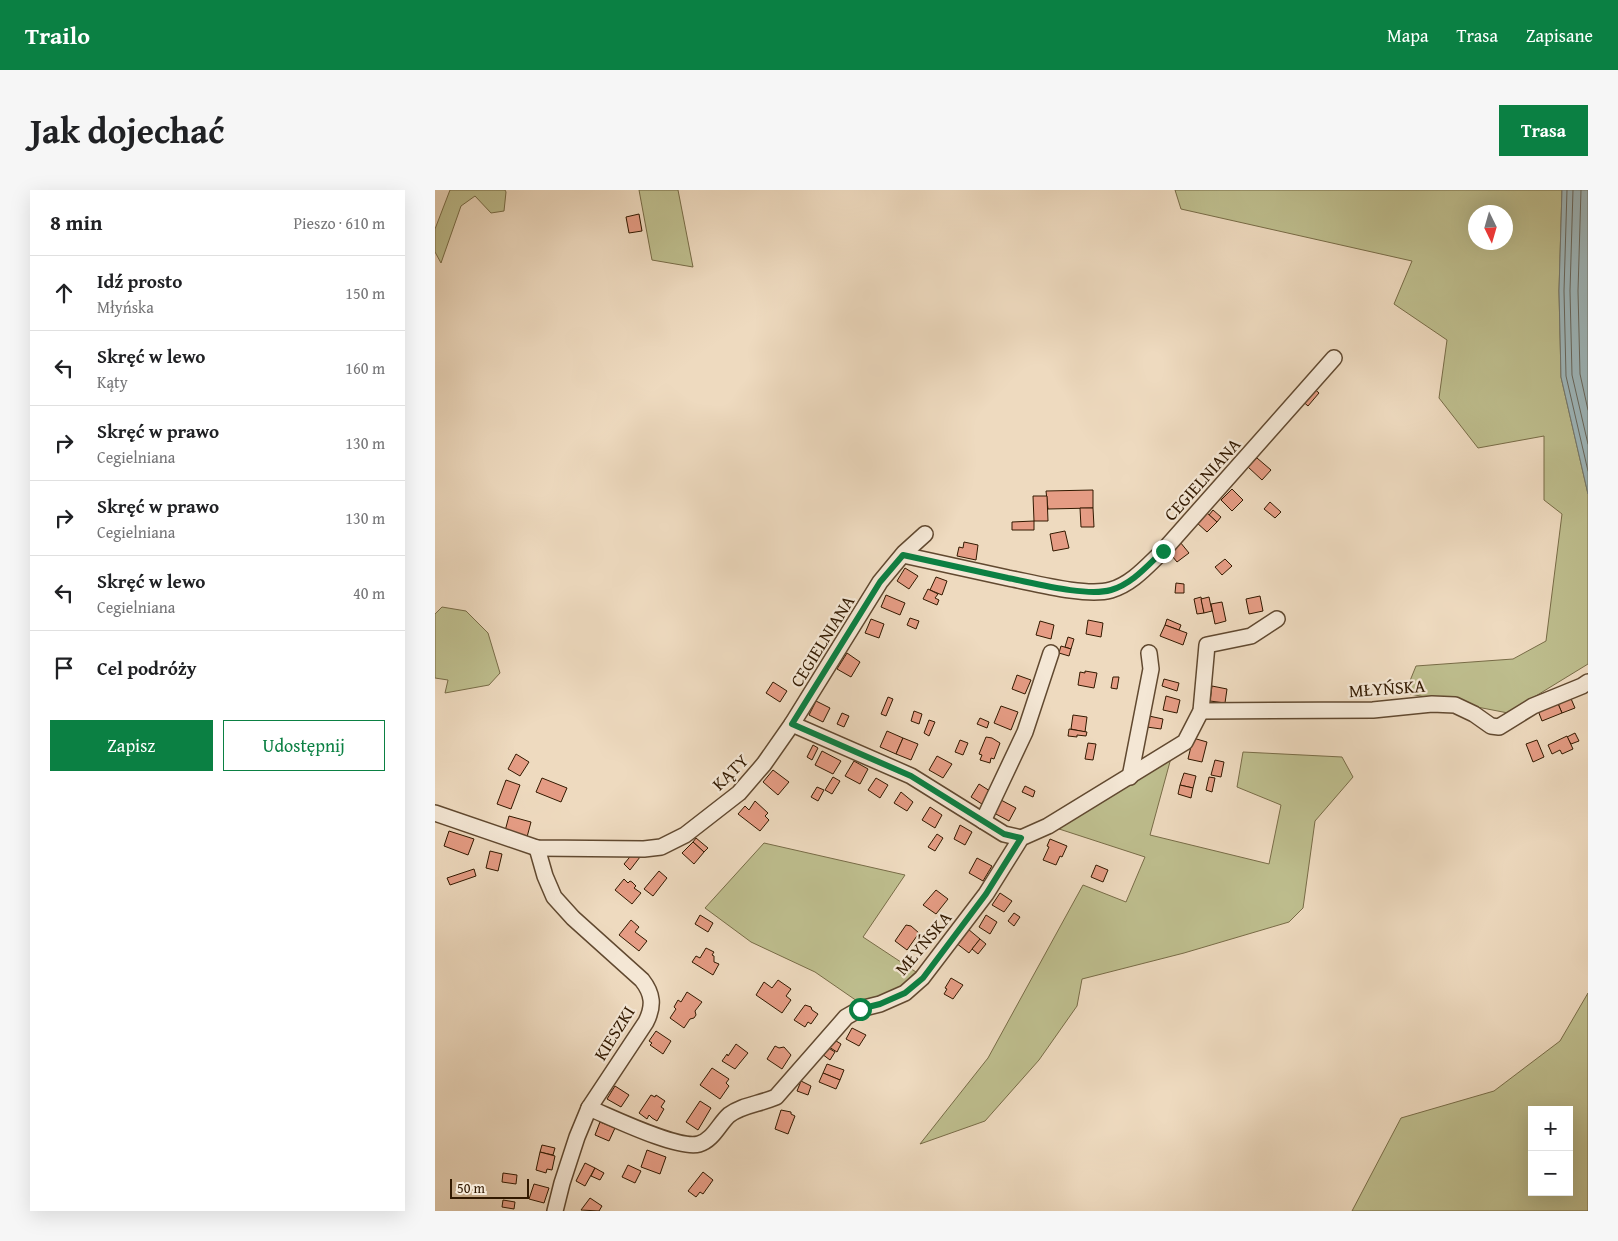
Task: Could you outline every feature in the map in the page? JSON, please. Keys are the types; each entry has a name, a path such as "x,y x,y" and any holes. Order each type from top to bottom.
{"street":[{"name":"CEGIELNIANA","path":"903,555 1050,587 1096,591 1109,590 1121,586 1136,577 1163,551 1335,358"},
{"name":"CEGIELNIANA","path":"792,724 880,582 903,555 925,534"},
{"path":"792,724 911,776 1004,834 1021,838 1047,826 1185,742 1201,711 1207,645 1251,636 1277,619"},
{"path":"983,821 1025,732 1051,653"},
{"path":"1130,777 1151,669 1149,653"},
{"name":"MŁYŃSKA","path":"1201,711 1373,710 1432,704 1455,705 1474,714 1491,726 1499,727 1533,706 1588,682"},
{"name":"KĄTY","path":"435,813 537,848 644,849 661,847 685,835 739,793 764,764 792,724"},
{"name":"MŁYŃSKA","path":"589,1108 670,1141 698,1144 709,1138 728,1116 740,1108 763,1103 775,1097 846,1017 860,1009 880,1004 905,993 923,978 986,894 1021,838"},
{"name":"KIESZKI","path":"537,848 545,876 554,897 573,918 643,980 649,988 652,997 650,1014 589,1108 574,1146 555,1211"}],"green space":[{"path":"450,190 505,190 504,211 491,213 475,196 461,206 441,263 435,252 435,229"},
{"path":"639,190 678,190 693,267 652,260"},
{"path":"1175,190 1562,190 1559,291 1561,377 1588,494 1588,664 1508,713 1405,693 1416,666 1513,659 1546,641 1562,514 1544,500 1544,436 1478,448 1439,398 1447,340 1394,304 1412,261 1181,209"},
{"path":"442,607 466,611 488,633 500,673 489,685 445,693 448,680 435,678 435,614"},
{"path":"1243,752 1342,757 1353,777 1315,821 1303,908 1289,922 1184,953 1082,979 1077,1006 1039,1060 985,1121 920,1144 988,1058 1083,885 1126,902 1145,857 1053,827 1171,758 1150,835 1269,864 1281,805 1237,787"},
{"path":"764,843 905,875 863,937 916,972 892,994 857,1001 815,972 751,942 705,908"},
{"path":"1588,993 1588,1211 1352,1211 1401,1118 1494,1091 1560,1041"}],"water":[{"path":"1562,190 1588,190 1588,494 1561,377 1559,291"}],"building":[{"path":"639,214 642,231 629,233 626,217"},
{"path":"1311,386 1319,393 1308,406 1300,399"},
{"path":"1257,458 1271,470 1262,480 1248,467"},
{"path":"1232,489 1243,500 1232,511 1221,500"},
{"path":"1093,490 1093,508 1048,509 1046,491"},
{"path":"1033,496 1047,496 1048,521 1034,521"},
{"path":"1270,502 1281,512 1275,518 1264,509"},
{"path":"1080,508 1093,508 1094,527 1081,527"},
{"path":"1213,510 1221,517 1217,522 1209,515"},
{"path":"1206,512 1217,522 1207,532 1196,522"},
{"path":"1034,521 1034,530 1012,530 1012,522"},
{"path":"1065,531 1069,548 1053,551 1050,534"},
{"path":"964,542 978,545 976,560 957,556 959,547 963,548"},
{"path":"1180,542 1189,553 1177,562 1168,551"},
{"path":"1225,559 1232,566 1222,575 1215,567"},
{"path":"905,568 918,576 909,589 897,581"},
{"path":"936,577 947,581 942,595 930,590"},
{"path":"1176,583 1184,584 1184,593 1175,593"},
{"path":"928,589 938,594 935,598 939,600 937,605 923,599"},
{"path":"886,595 905,603 900,615 881,607"},
{"path":"1260,596 1263,611 1249,614 1246,599"},
{"path":"1201,597 1204,613 1197,614 1194,599"},
{"path":"1209,597 1212,611 1204,613 1201,599"},
{"path":"1222,602 1226,621 1215,624 1211,604"},
{"path":"910,618 919,621 916,629 907,625"},
{"path":"871,619 884,624 879,638 865,633"},
{"path":"1167,619 1181,625 1179,630 1165,625"},
{"path":"1088,620 1103,623 1101,637 1086,634"},
{"path":"1040,621 1054,625 1051,639 1036,635"},
{"path":"1165,625 1187,633 1183,645 1160,636"},
{"path":"1068,637 1074,639 1071,649 1065,647"},
{"path":"1061,646 1071,649 1069,656 1059,653"},
{"path":"847,653 860,662 851,677 837,669"},
{"path":"1085,671 1097,673 1094,688 1078,685 1080,672 1085,673"},
{"path":"1017,675 1031,680 1025,694 1012,689"},
{"path":"1113,677 1119,677 1117,689 1111,688"},
{"path":"1164,679 1179,683 1177,691 1162,686"},
{"path":"773,682 787,691 780,702 766,693"},
{"path":"1212,686 1227,689 1225,703 1210,701"},
{"path":"1569,694 1575,708 1562,713 1556,699"},
{"path":"1166,696 1180,700 1177,713 1163,710"},
{"path":"888,697 893,699 886,716 881,714"},
{"path":"1556,699 1562,713 1542,721 1537,708"},
{"path":"816,701 830,708 823,722 809,715"},
{"path":"1001,706 1018,712 1011,730 994,723"},
{"path":"914,711 922,714 919,724 911,721"},
{"path":"842,713 849,716 844,727 837,724"},
{"path":"1073,715 1087,717 1085,732 1071,729"},
{"path":"1149,716 1163,719 1161,729 1147,727"},
{"path":"980,718 989,722 987,728 977,724"},
{"path":"929,720 935,722 929,736 924,733"},
{"path":"1069,729 1087,732 1086,736 1068,736"},
{"path":"887,731 903,738 896,754 880,747"},
{"path":"1575,733 1579,741 1571,744 1567,737"},
{"path":"1567,736 1573,749 1562,754 1560,750 1552,754 1548,745"},
{"path":"986,737 1000,743 994,759 991,758 990,763 980,760 982,755 979,754"},
{"path":"903,738 918,744 911,760 896,754"},
{"path":"1193,738 1207,742 1202,762 1188,759"},
{"path":"960,740 968,743 963,755 955,752"},
{"path":"1537,740 1544,757 1533,762 1526,744"},
{"path":"1088,743 1096,744 1093,760 1085,759"},
{"path":"813,745 818,748 812,760 807,757"},
{"path":"822,751 841,761 833,774 815,765"},
{"path":"516,754 529,762 520,776 508,769"},
{"path":"937,756 952,764 943,778 929,770"},
{"path":"1215,760 1224,762 1221,777 1211,775"},
{"path":"854,761 868,769 860,784 845,776"},
{"path":"773,770 789,782 778,795 763,782"},
{"path":"1184,773 1196,776 1193,788 1180,785"},
{"path":"833,777 840,781 832,794 825,790"},
{"path":"1209,777 1215,778 1212,792 1206,790"},
{"path":"542,778 567,788 561,802 536,792"},
{"path":"876,778 888,785 880,798 868,790"},
{"path":"506,780 520,785 511,809 497,804"},
{"path":"979,784 993,793 985,806 971,797"},
{"path":"1180,785 1193,788 1191,798 1178,794"},
{"path":"1025,786 1035,791 1033,797 1022,792"},
{"path":"817,787 824,790 818,801 811,797"},
{"path":"901,792 913,802 907,811 894,803"},
{"path":"1001,800 1016,808 1009,821 994,813"},
{"path":"755,801 768,813 765,816 769,820 760,831 738,814 745,806 749,810"},
{"path":"930,807 942,815 935,828 922,820"},
{"path":"509,816 531,822 527,837 505,831"},
{"path":"960,825 972,832 965,845 954,839"},
{"path":"449,831 474,839 468,855 444,846"},
{"path":"937,834 943,838 935,851 928,847"},
{"path":"696,838 708,848 704,852 693,842"},
{"path":"1050,839 1067,846 1056,865 1043,860 1049,847 1047,846"},
{"path":"693,842 704,852 694,864 682,853"},
{"path":"490,851 502,854 498,871 486,868"},
{"path":"634,852 640,857 630,870 624,864"},
{"path":"977,858 992,866 983,881 969,873"},
{"path":"1096,865 1108,870 1103,882 1091,877"},
{"path":"474,869 476,876 450,885 447,878"},
{"path":"659,871 667,878 653,896 644,889"},
{"path":"624,879 628,883 632,882 636,886 634,888 641,893 632,904 615,890"},
{"path":"936,890 948,899 936,914 923,905"},
{"path":"1000,893 1012,901 1004,912 992,905"},
{"path":"1014,913 1020,917 1014,926 1008,921"},
{"path":"700,915 713,923 708,932 695,924"},
{"path":"986,915 997,922 990,934 979,927"},
{"path":"631,920 639,927 635,932 647,941 639,951 619,935"},
{"path":"906,925 911,926 919,933 907,950 895,941"},
{"path":"968,929 980,939 969,953 956,943"},
{"path":"980,939 986,944 978,954 972,949"},
{"path":"706,948 714,952 712,955 714,956 714,962 719,964 713,975 692,962 696,956 700,958"},
{"path":"951,978 963,985 953,999 944,994"},
{"path":"778,980 791,989 786,996 791,1000 782,1013 756,995 764,982 772,988"},
{"path":"687,992 702,1002 695,1011 696,1015 694,1018 690,1019 684,1028 670,1018 676,1009 674,1007 678,1000 681,1002"},
{"path":"805,1005 811,1007 818,1014 811,1024 808,1022 805,1027 794,1020"},
{"path":"852,1028 866,1035 859,1046 846,1039"},
{"path":"656,1031 671,1041 663,1054 650,1045 652,1043 649,1041"},
{"path":"833,1039 841,1044 837,1052 829,1047"},
{"path":"736,1044 748,1053 735,1069 722,1061"},
{"path":"775,1046 779,1048 784,1047 791,1055 782,1069 767,1059"},
{"path":"827,1047 835,1052 830,1060 822,1054"},
{"path":"827,1064 844,1070 840,1080 823,1073"},
{"path":"712,1068 729,1079 726,1083 729,1086 720,1099 700,1085"},
{"path":"823,1073 840,1080 836,1089 819,1082"},
{"path":"801,1081 811,1086 808,1095 797,1091"},
{"path":"615,1086 629,1095 621,1107 607,1099"},
{"path":"651,1095 655,1097 656,1095 665,1101 661,1107 664,1109 657,1121 649,1115 647,1119 639,1113"},
{"path":"700,1101 711,1108 698,1130 686,1122"},
{"path":"781,1110 791,1112 795,1116 788,1134 775,1129"},
{"path":"600,1122 615,1128 609,1141 595,1135"},
{"path":"542,1145 555,1148 553,1155 540,1152"},
{"path":"647,1150 666,1157 660,1174 641,1167"},
{"path":"540,1152 555,1156 552,1170 547,1169 546,1173 536,1170"},
{"path":"585,1163 595,1168 585,1186 576,1181"},
{"path":"628,1165 641,1171 635,1183 622,1177"},
{"path":"595,1168 604,1173 600,1180 591,1176"},
{"path":"703,1172 713,1180 703,1194 700,1192 696,1197 688,1191"},
{"path":"503,1173 517,1175 516,1184 502,1182"},
{"path":"534,1184 549,1188 544,1203 529,1199"},
{"path":"590,1198 602,1206 599,1211 581,1210"},
{"path":"503,1200 515,1202 514,1209 502,1207"}],"route":[{"path":"860,1009 880,1004 905,993 923,978 986,894 1021,838 1004,834 911,776 792,724 880,582 903,555 1050,587 1096,591 1109,590 1121,586 1136,577 1163,551"}]}
